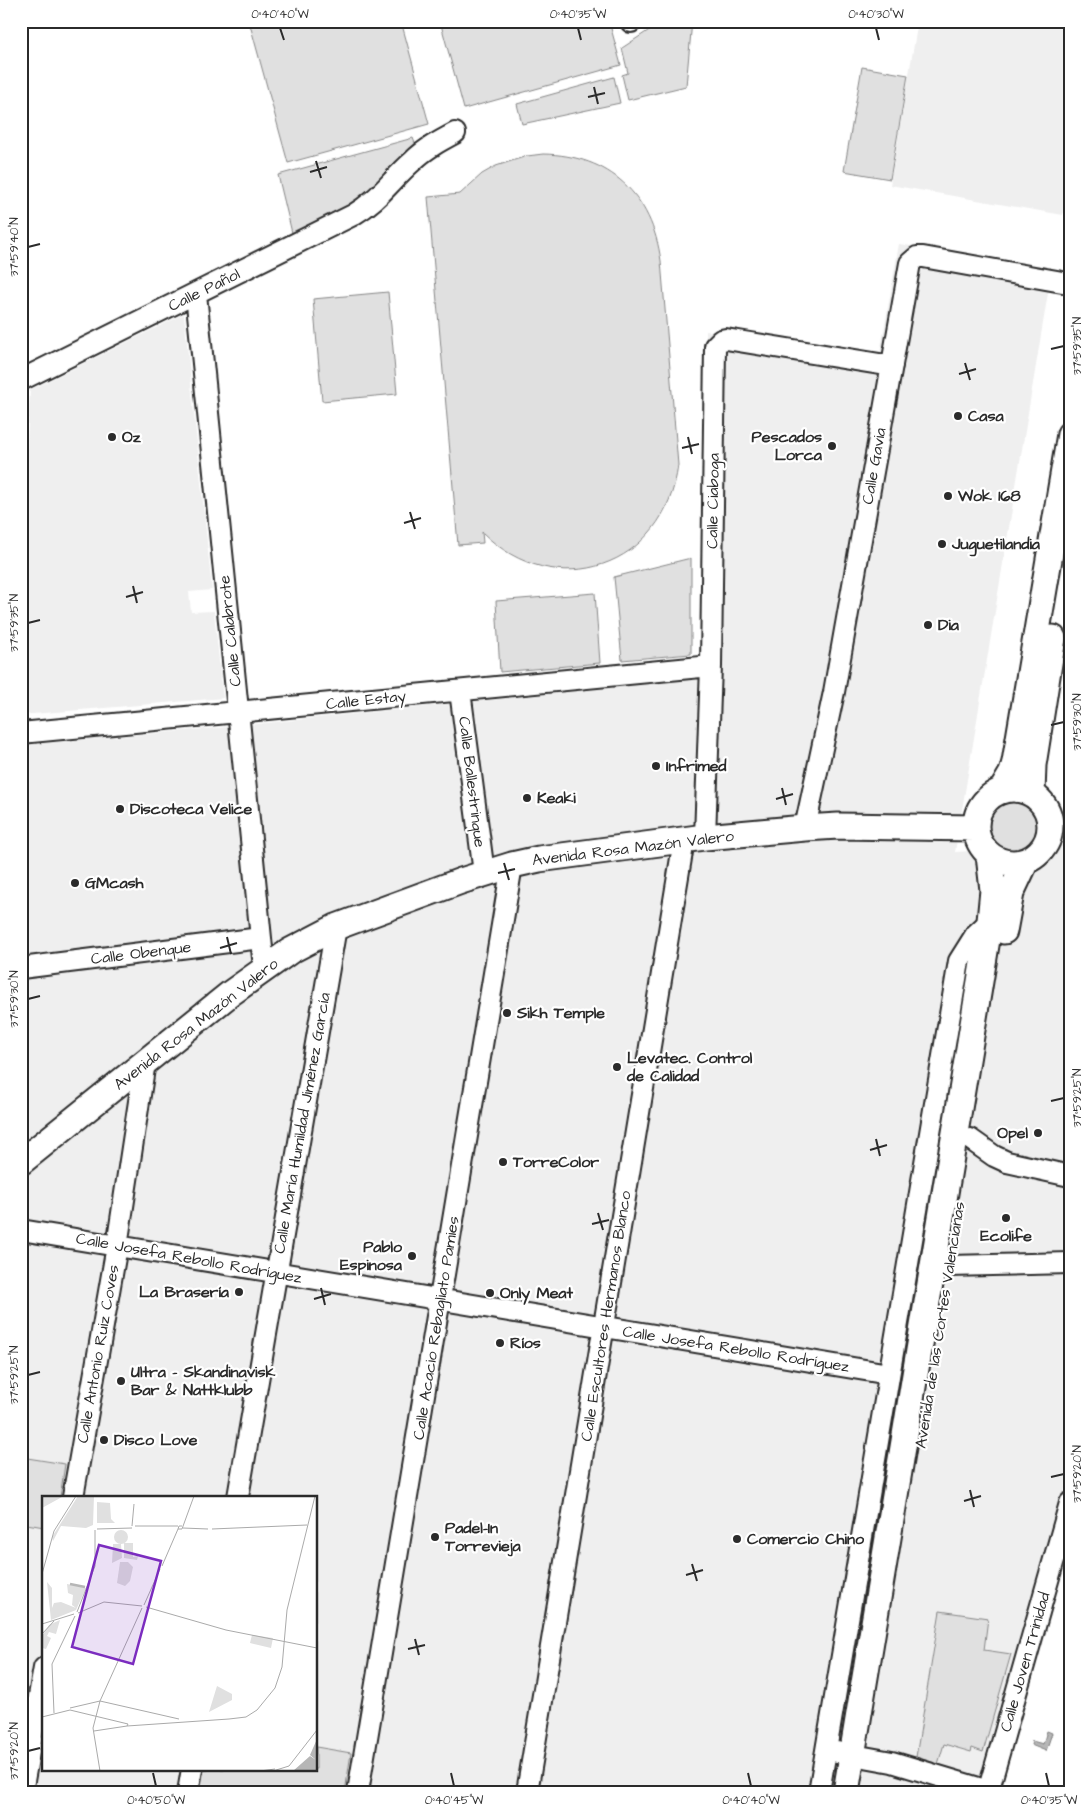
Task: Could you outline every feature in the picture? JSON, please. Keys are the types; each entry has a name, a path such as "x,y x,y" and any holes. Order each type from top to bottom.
{"main road":[{"path":"1002,790 1023,790 1032,794 1041,802 1060,827 1032,858 1026,861 1003,862 989,855 980,843 975,828 976,818 985,801 1002,790 1012,773 1015,762 1070,434"},
{"path":"1032,794 1033,765 1070,538"},
{"name":"Avenida Rosa Mazón Valero","path":"21,1162 230,993 264,968 315,937 336,927 484,873 512,865 568,855 694,839 805,828 838,826 975,828"},
{"name":"Avenida de las Cortes Valencianas","path":"861,1792 860,1756 990,921 993,890 989,855"},
{"name":"Avenida de las Cortes Valencianas","path":"846,1792 860,1756 949,1266 1006,915 1011,893 1026,861"}],"street":[{"name":"Calle Pañol","path":"21,380 365,208 388,199 413,160 455,133"},
{"name":"Calle Gavia","path":"805,828 834,692 909,266 917,257 923,257 1068,282"},
{"name":"Calle Calabrote","path":"196,294 264,968"},
{"name":"Calle Ciaboga","path":"694,839 711,666 715,348 717,343 726,339 892,366"},
{"name":"Calle Estay","path":"21,733 711,666"},
{"name":"Calle Ballestrinque","path":"460,691 484,873"},
{"name":"Calle Escultores Hermanos Blanco","path":"527,1792 604,1327 694,839"},
{"name":"Calle Acacio Rebagliato Pamies","path":"358,1792 512,865"},
{"path":"819,1792 959,961 976,934 990,921"},
{"name":"Calle María Humildad Jiménez García","path":"238,1496 336,927"},
{"name":"Calle Obenque","path":"21,968 261,938"},
{"name":"Calle Antonio Ruiz Coves","path":"73,1496 117,1246 145,1062"},
{"path":"970,1139 994,1156 1007,1162 1070,1176"},
{"name":"Calle Josefa Rebollo Rodríguez","path":"21,1230 276,1274 889,1374"},
{"path":"949,1266 1070,1263"},
{"name":"Calle Joven Trinidad","path":"989,1791 1069,1507"},
{"path":"22,1792 42,1679"},
{"path":"826,1750 911,1767 989,1791"},
{"path":"188,1792 192,1770"}],"shaded area":[{"path":"249,21 401,21 429,124 288,163"},
{"path":"440,21 609,21 621,65 464,109"},
{"path":"663,21 692,21 686,86 628,100 622,75 628,73 622,48"},
{"path":"918,21 1070,21 1070,174 1063,215 890,185"},
{"path":"862,67 908,75 890,179 844,171"},
{"path":"614,77 620,103 522,124 517,104"},
{"path":"413,138 416,146 392,167 365,199 293,237 278,175"},
{"path":"543,154 567,156 588,162 607,171 624,183 637,198 648,217 656,237 661,261 678,465 669,500 653,529 630,550 603,564 573,570 542,567 511,554 482,532 483,543 458,545 428,197 460,194 482,174 496,166 527,156"},
{"path":"899,244 1052,269 955,852 1070,845 1070,1474 978,1792 21,1792 21,745 226,727 703,678 706,331 880,353"},
{"path":"388,292 397,394 322,401 313,299"},
{"path":"184,314 212,590 189,592 191,612 214,611 223,698 21,715 21,538 30,390"},
{"path":"691,558 691,654 622,660 614,577"},
{"path":"595,593 600,663 500,672 496,601"},
{"path":"1013,799 1023,801 1032,807 1038,816 1040,826 1038,836 1032,845 1023,851 1013,853 1003,851 994,845 988,836 986,826 988,816 994,807 1003,801"},
{"path":"21,1457 65,1464 60,1496 42,1496 42,1527 21,1523"},
{"path":"940,1611 988,1618 984,1650 1011,1654 983,1752 972,1748 971,1752 944,1744 938,1764 916,1757"},
{"path":"1047,1731 1052,1733 1046,1751 1031,1745 1032,1741 1043,1744"},
{"path":"318,1747 351,1753 345,1792 200,1792 204,1770 318,1770"}],"place":[{"name":"Casa","path":"958,416"},
{"name":"Oz","path":"112,437"},
{"name":"Pescados Lorca","path":"832,446"},
{"name":"Wok 168","path":"948,496"},
{"name":"Juguetilandia","path":"942,544"},
{"name":"Dia","path":"928,625"},
{"name":"Infrimed","path":"656,766"},
{"name":"Keaki","path":"527,798"},
{"name":"Discoteca Velice","path":"120,809"},
{"name":"GMcash","path":"75,883"},
{"name":"Sikh Temple","path":"507,1013"},
{"name":"Levatec. Control de Calidad","path":"617,1067"},
{"name":"Opel","path":"1038,1133"},
{"name":"TorreColor","path":"503,1162"},
{"name":"Ecolife","path":"1006,1218"},
{"name":"Pablo Espinosa","path":"412,1256"},
{"name":"La Brasería","path":"239,1292"},
{"name":"Only Meat","path":"490,1293"},
{"name":"Ríos","path":"500,1343"},
{"name":"Ultra - Skandinavisk Bar & Nattklubb","path":"121,1381"},
{"name":"Disco Love","path":"104,1440"},
{"name":"Padel-In Torrevieja","path":"435,1537"},
{"name":"Comercio Chino","path":"737,1539"}]}
